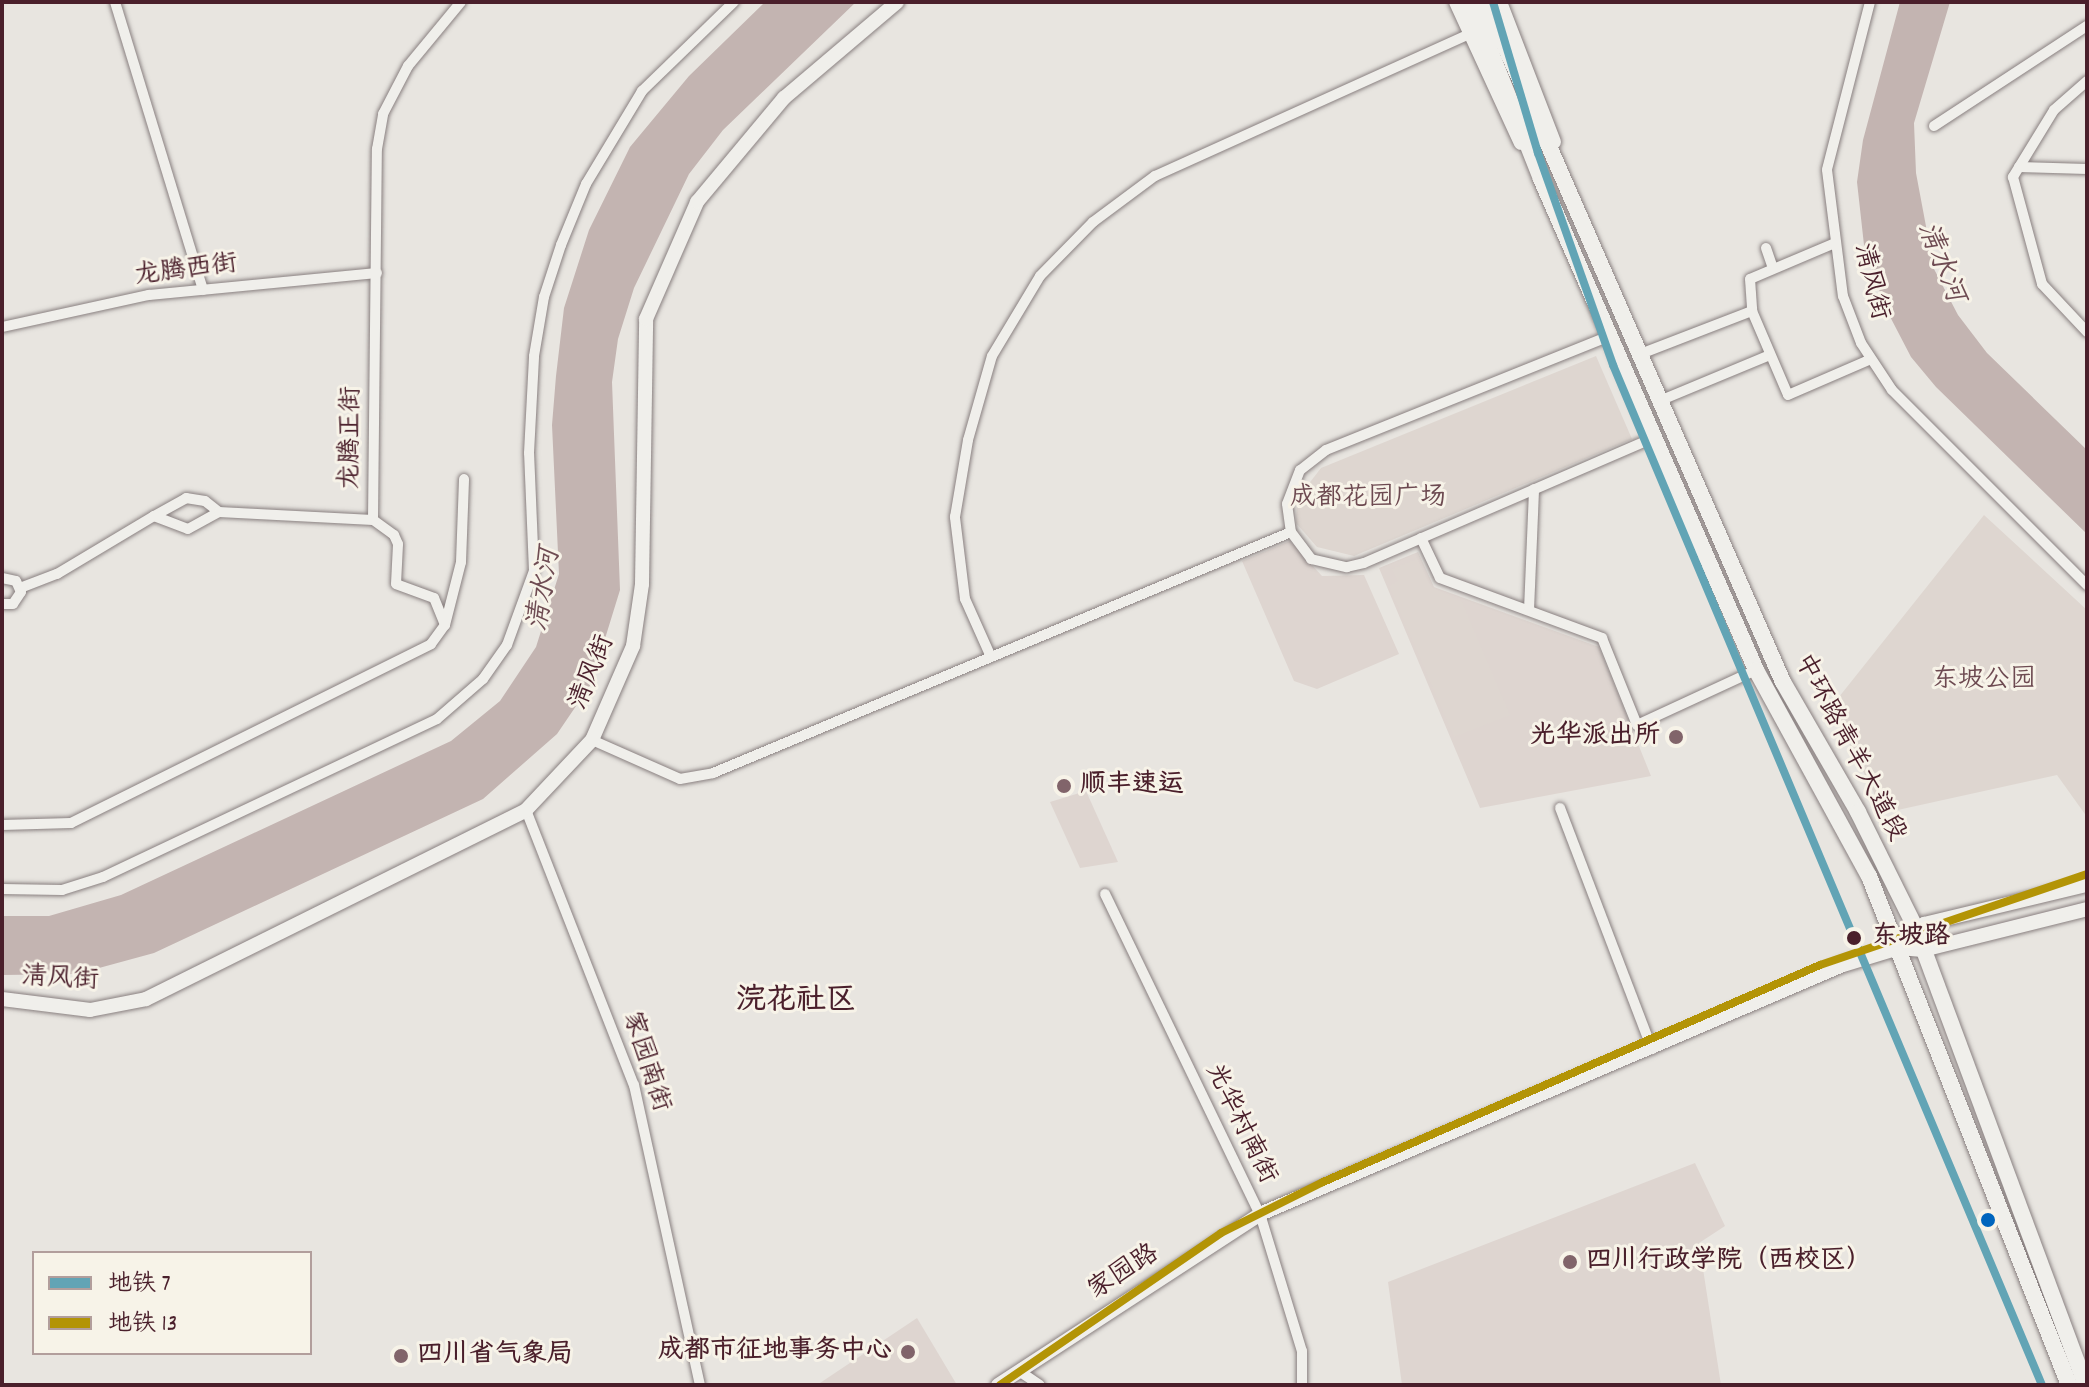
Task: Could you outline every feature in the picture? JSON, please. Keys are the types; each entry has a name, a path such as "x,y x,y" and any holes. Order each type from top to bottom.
{"main road":[{"path":"1471,2 1521,102"},
{"path":"1486,2 1521,102"},
{"name":"中环路青羊大道段","path":"1521,102 1564,173 1664,399 1783,682 1858,812 1916,929 2086,1385"},
{"name":"中环路青羊大道段","path":"1521,102 1541,179 1657,436 1756,670 1869,876 2069,1385"}],"street":[{"path":"115,2 203,290"},
{"name":"龙腾正街","path":"154,516 188,529 219,512 373,520 377,149 383,114 408,66 461,2"},
{"path":"2,889 62,890 103,877 437,719 483,679 507,645 534,571 529,453 534,356 544,297 561,245 586,184 642,91 734,2"},
{"name":"清风街","path":"2,999 90,1010 146,999 526,810 592,740 633,646 640,599 646,319 697,202 784,98 897,2"},
{"path":"1456,2 1501,108 1541,179"},
{"path":"1500,2 1564,173"},
{"name":"清风街","path":"1870,2 1827,170 1843,296 1871,359 1892,390 2087,585"},
{"path":"1934,126 2087,26"},
{"path":"991,657 965,599 955,517 968,440 992,356 1040,276 1093,222 1155,176 1469,34"},
{"path":"2087,81 2054,110 2013,177 2042,284 2087,332"},
{"path":"2019,167 2087,169"},
{"path":"1835,243 1750,279 1752,311 1788,395 1871,359"},
{"path":"1766,248 1773,268"},
{"name":"龙腾西街","path":"2,327 149,295 377,273"},
{"path":"1643,353 1752,311"},
{"path":"1612,335 1326,450 1300,470 1287,504 1291,532 1311,559 1347,567 1657,436"},
{"path":"1664,399 1770,355"},
{"path":"2,825 56,826 82,818 406,661 431,644 445,625 457,590 464,479"},
{"path":"1529,610 1534,489"},
{"path":"20,588 57,574 186,498 205,501 219,512"},
{"path":"373,520 394,535 398,544 396,584 434,598 445,599 457,590"},
{"path":"592,740 680,779 696,778 1291,532"},
{"path":"1421,538 1440,578 1602,638 1637,725 1756,670"},
{"path":"2,578 12,578 20,588"},
{"path":"2,605 17,601 20,588"},
{"path":"434,598 445,625"},
{"path":"1560,808 1652,1049"},
{"name":"家园南街","path":"526,810 634,1085 700,1385"},
{"path":"1899,948 1916,929 1977,907 2087,885"},
{"name":"光华村南街","path":"1105,894 1260,1214 1302,1351 1302,1385"},
{"path":"1899,948 1923,950 2087,909"},
{"name":"家园路","path":"998,1385 1260,1214 1843,965 1899,948"},
{"path":"1019,1371 1040,1385"}],"shaded area":[{"path":"765,2 856,2 723,130 689,174 634,288 618,339 612,382 620,590 591,684 557,734 483,799 154,953 77,974 2,975 2,916 49,916 121,895 451,741 500,701 536,647 559,574 552,425 556,376 564,308 589,230 630,147 689,76"},
{"path":"1900,2 1950,2 1914,123 1916,173 1934,269 1958,315 1987,353 2087,450 2087,534 1936,387 1911,357 1885,307 1864,245 1857,182 1863,140"},
{"path":"1290,541 1322,576 1364,575 1399,654 1317,689 1294,681 1242,561"},
{"path":"1418,552 1434,587 1599,647 1651,776 1480,808 1379,568"},
{"path":"1086,791 1118,862 1080,868 1050,802"},
{"name":"四川行政学院（西校区）","path":"1695,1163 1725,1226 1699,1243 1721,1385 1402,1385 1388,1282"},
{"path":"917,1318 957,1385 817,1385"}],"green space":[{"name":"成都花园广场","path":"1596,356 1632,439 1354,556 1317,547 1296,523 1297,499 1321,468"},
{"name":"东坡公园","path":"1984,515 2087,610 2087,817 2057,775 1884,813 1831,707"},
{"path":"1417,559 1431,587 1462,602 1510,715 1454,737 1389,586 1398,581 1392,569"}],"metro line":[{"name":"7","path":"1493,2 1538,153 1613,365 2042,1385"},
{"name":"13","path":"1000,1385 1221,1233 1323,1182 1820,965 2087,874"}],"place":[{"name":"光华派出所","path":"1676,737"},
{"name":"顺丰速运","path":"1064,786"},
{"name":"东坡路","path":"1854,938"},
{"name":"四川行政学院（西校区）","path":"1570,1262"},
{"name":"成都市征地事务中心","path":"908,1352"},
{"name":"四川省气象局","path":"401,1356"}],"district":[{"name":"浣花社区","path":"796,1003"}],"water label":[{"name":"清水河","path":"1939,263"},
{"name":"清水河","path":"546,590"}]}
